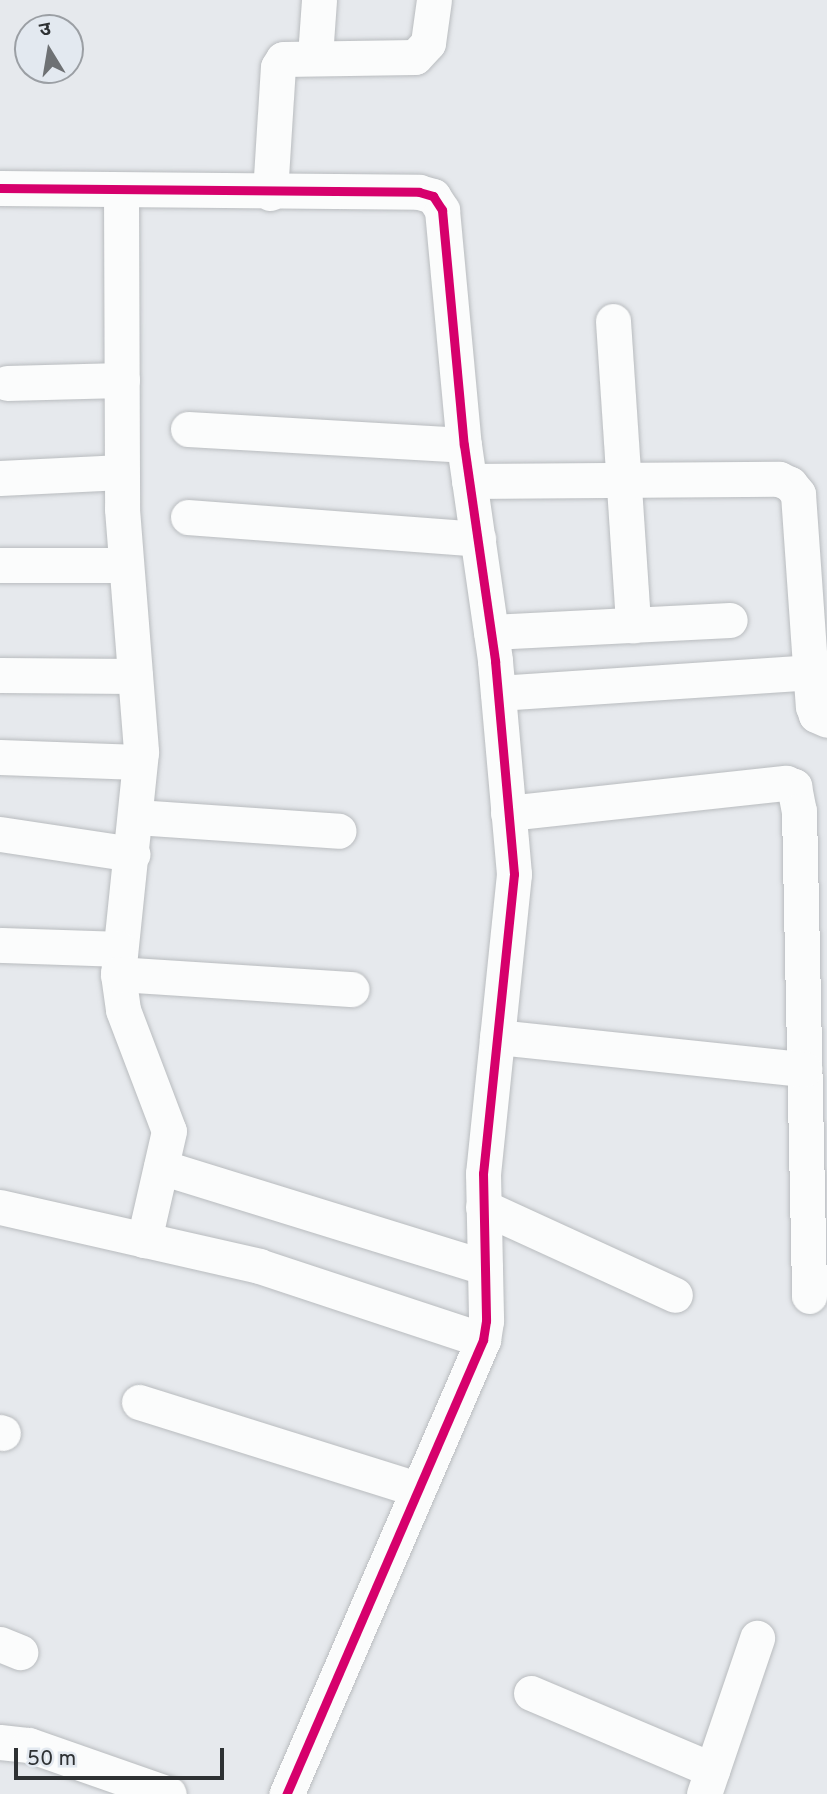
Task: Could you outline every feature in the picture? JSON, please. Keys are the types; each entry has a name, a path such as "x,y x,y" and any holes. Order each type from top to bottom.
{"street":[{"path":"316,56 319,0"},
{"path":"270,193 278,67 292,56 415,57 428,43 434,0"},
{"path":"0,188 270,193 419,192 433,196 442,210 464,445 498,693 514,874 483,1173 483,1340 287,1794"},
{"path":"121,191 122,472 125,565 135,676 139,762 136,817 119,961 123,1010 167,1121 168,1141 144,1240"},
{"path":"613,321 633,625"},
{"path":"7,383 122,380"},
{"path":"188,429 464,445"},
{"path":"0,478 122,472"},
{"path":"469,481 779,479 790,484 798,494 813,672 813,706 816,715 827,720"},
{"path":"188,517 478,539"},
{"path":"0,565 125,565"},
{"path":"491,632 730,620"},
{"path":"498,693 813,672"},
{"path":"0,675 135,676"},
{"path":"0,758 139,762"},
{"path":"509,813 786,783 813,812 809,1296"},
{"path":"136,817 339,831"},
{"path":"0,834 132,853"},
{"path":"0,945 352,989"},
{"path":"497,1037 812,1077"},
{"path":"161,1167 485,1268"},
{"path":"0,1207 259,1266 483,1340"},
{"path":"484,1207 675,1295"},
{"path":"139,1402 417,1489"},
{"path":"531,1693 708,1782 757,1638"},
{"path":"0,1741 29,1745 169,1794"}],"cycle path":[{"path":"0,188 419,192 433,196 442,210 464,445 495,661 514,874 483,1173 486,1321 483,1340 287,1794"}]}
